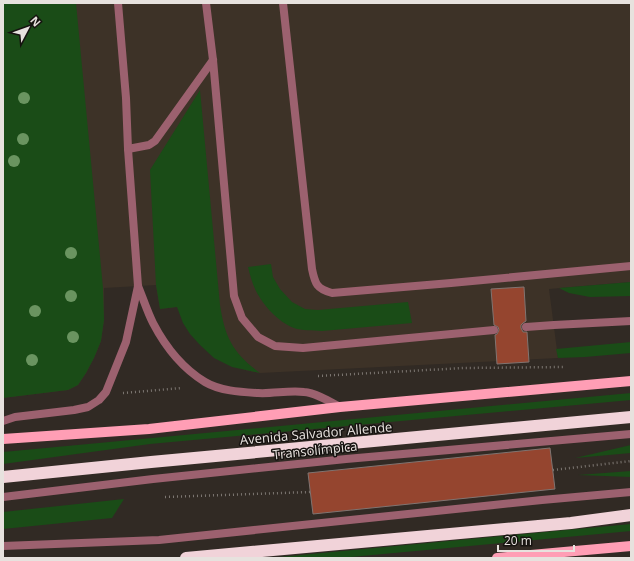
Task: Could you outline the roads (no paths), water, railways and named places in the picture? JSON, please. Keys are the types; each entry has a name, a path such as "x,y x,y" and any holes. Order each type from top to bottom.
{"highway":[{"name":"Avenida Salvador Allende","path":"3,477 631,417"},
{"path":"186,558 571,523 631,515"}],"main road":[{"name":"Avenida Salvador Allende","path":"3,439 149,429 340,407 631,381"},
{"path":"497,558 631,546"}],"lane":[{"path":"3,421 88,407 99,400 106,392 126,342 138,286 128,149 126,98 118,3"},
{"path":"206,3 213,60 234,296 242,318 258,337 275,346 303,348 494,330"},
{"path":"283,3 312,269 314,279 318,286 323,290 332,293 631,266"},
{"path":"128,149 149,146 155,141 213,60"},
{"path":"138,286 153,322 169,350 188,369 206,382 220,388 260,394 292,391 304,392 340,407"},
{"path":"526,327 554,324 631,321"},
{"name":"Transolímpica","path":"3,497 153,479 346,459 631,434"},
{"path":"3,546 159,540 631,492"}]}
